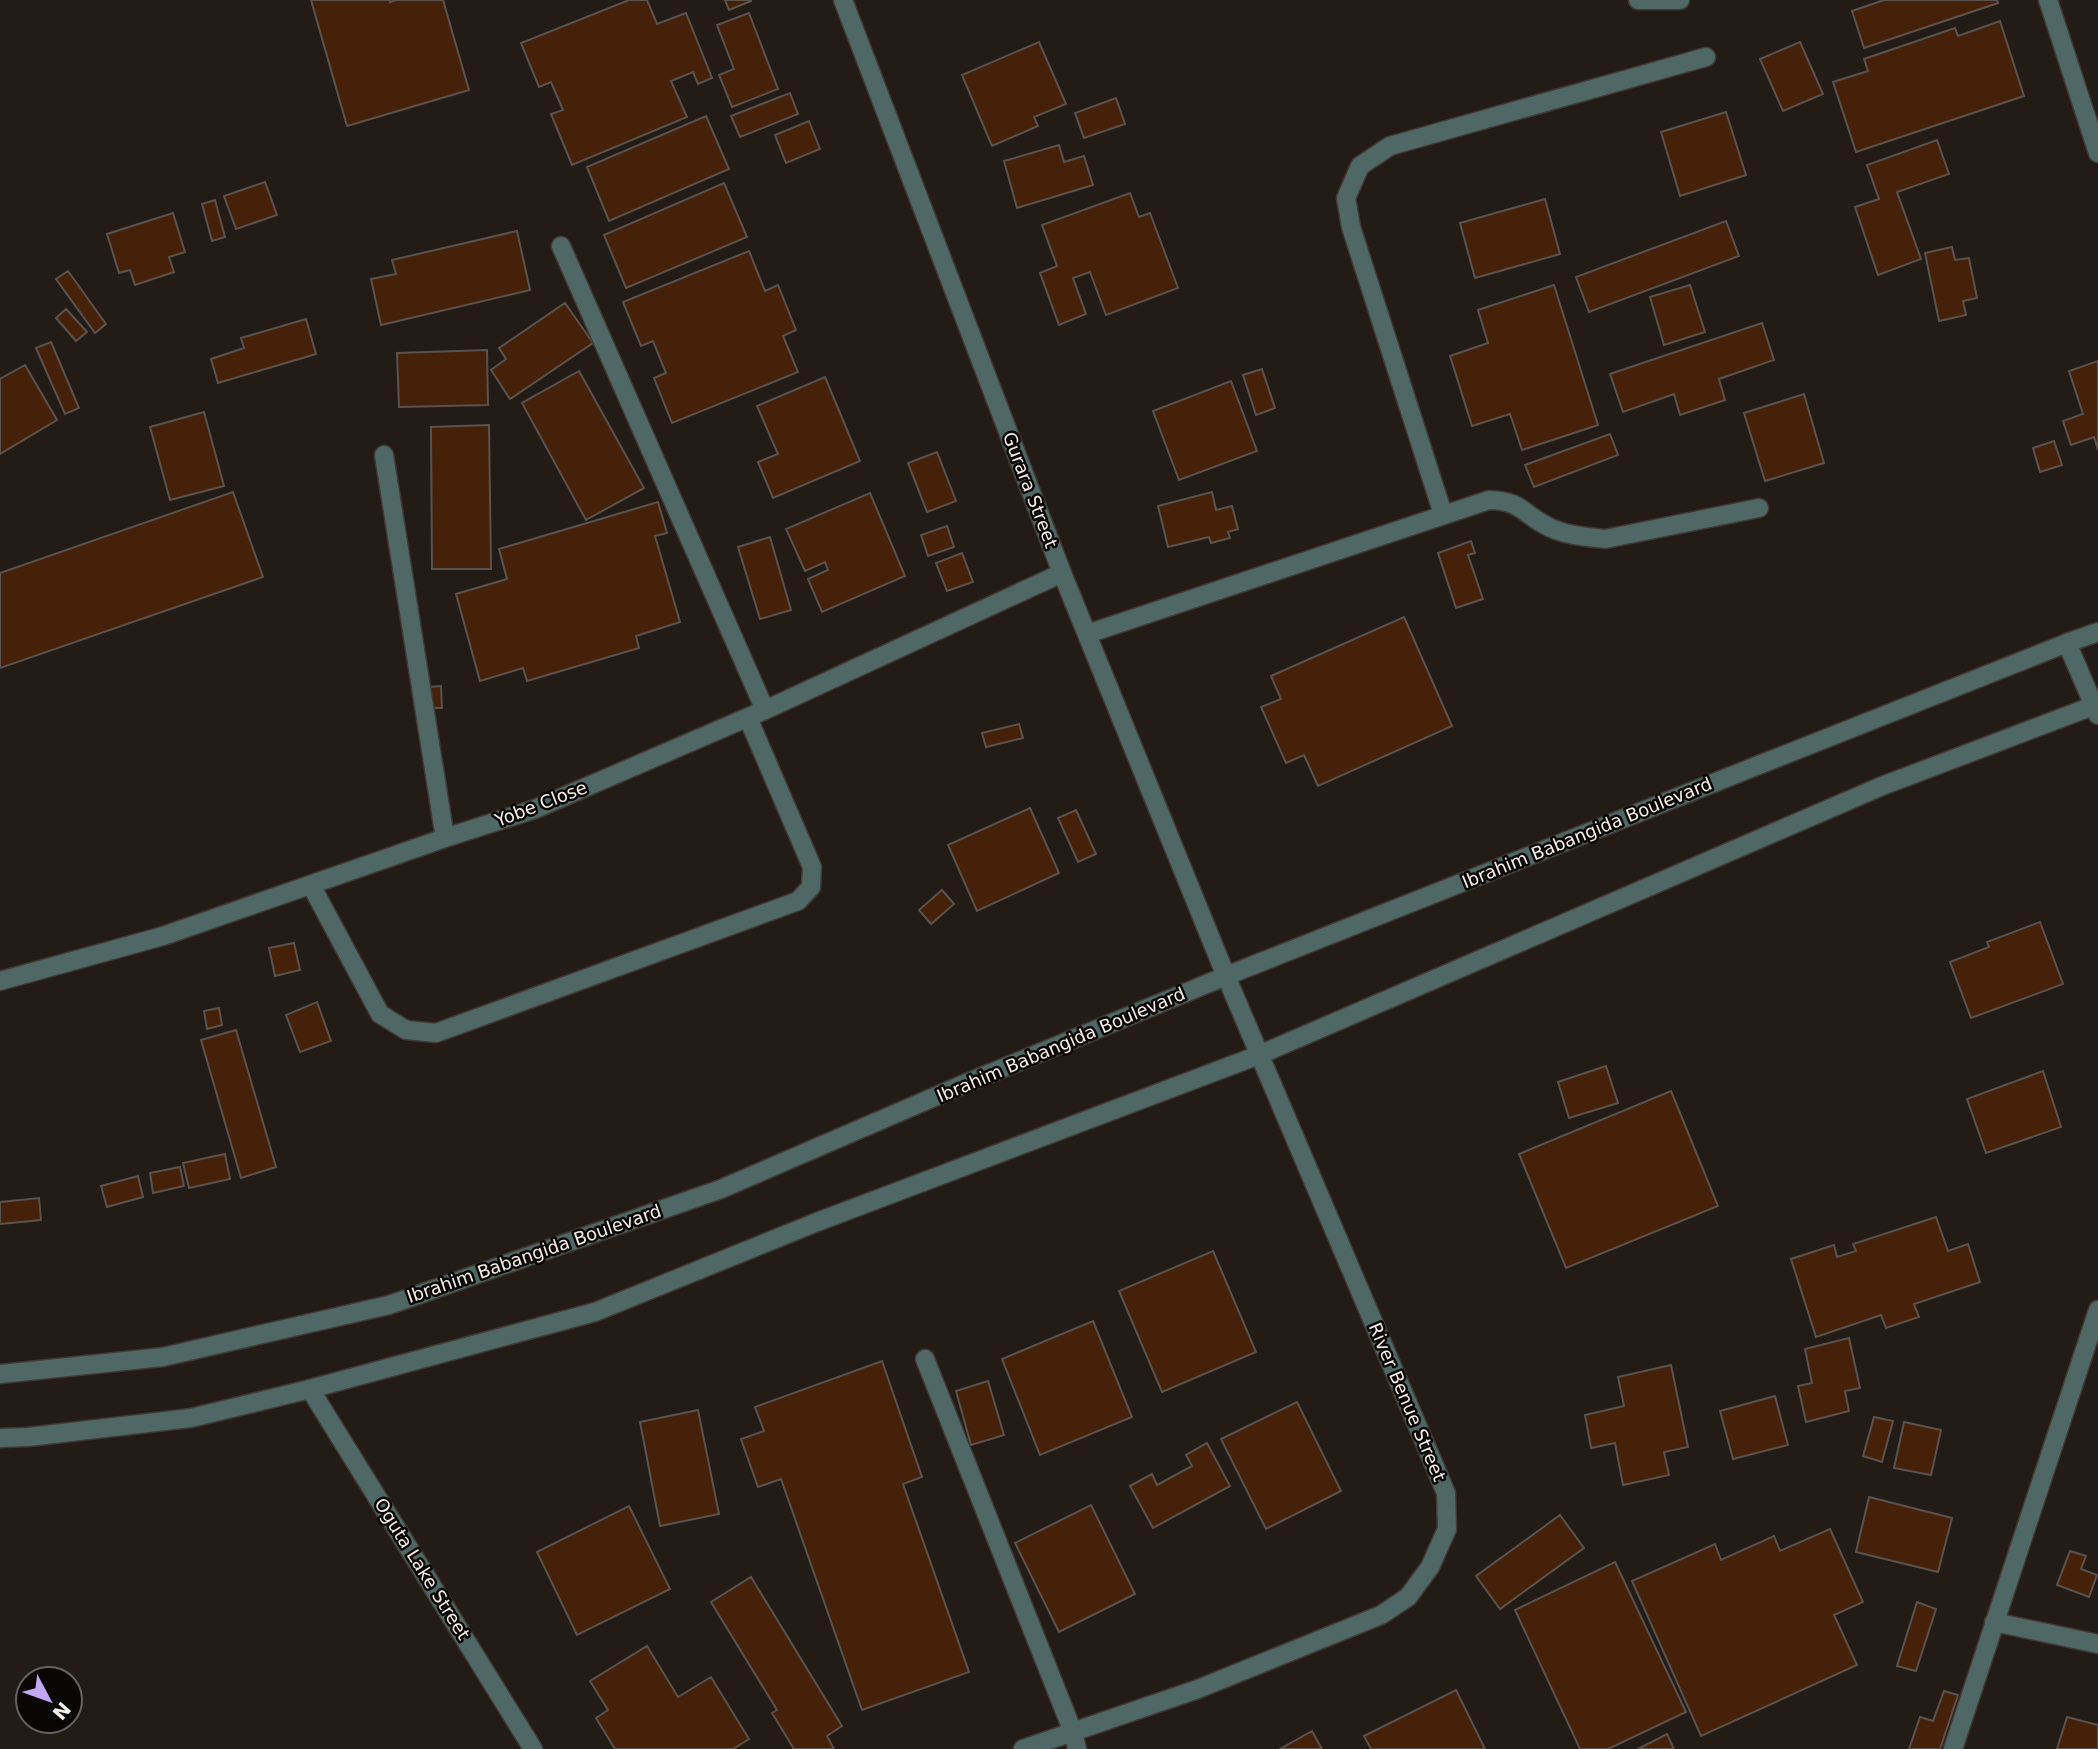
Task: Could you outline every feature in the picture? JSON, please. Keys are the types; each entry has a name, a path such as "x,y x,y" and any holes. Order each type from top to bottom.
{"street":[{"name":"Gurara Street","path":"844,0 1062,573 1226,976"},
{"path":"1638,0 1680,0"},
{"path":"2048,0 2098,153"},
{"path":"1444,514 1351,227 1346,198 1360,166 1390,146 1706,57"},
{"path":"561,246 765,710"},
{"path":"384,455 445,838"},
{"path":"1087,634 1489,500 1506,501 1524,509 1546,526 1582,537 1605,539 1759,508"},
{"name":"Yobe Close","path":"0,981 163,936 536,808 765,710 1062,573"},
{"name":"Ibrahim Babangida Boulevard","path":"0,1374 163,1357 389,1305 721,1189 969,1082 1226,976 2098,632"},
{"path":"0,1438 191,1418 310,1389 595,1312 817,1222 1259,1055 1882,786 2097,708 2067,643"},
{"path":"311,885 380,1014 405,1030 436,1033 798,901 811,887 813,867 747,718"},
{"name":"River Benue Street","path":"1023,1749 1075,1741 1381,1615 1408,1597 1430,1567 1447,1529 1446,1493 1226,976"},
{"path":"1952,1749 2098,1310"},
{"path":"925,1359 1075,1741"},
{"name":"Oguta Lake Street","path":"310,1389 533,1749"},
{"path":"1994,1622 2098,1644"}],"building":[{"path":"311,0 443,0 469,90 347,126"},
{"path":"629,0 647,0 657,24 686,13 712,78 698,84 693,72 671,81 687,117 572,165 551,114 563,110 551,82 539,87 521,43"},
{"path":"725,0 751,0 751,1 729,10"},
{"path":"1884,0 1997,0 1998,3 1864,48 1852,11"},
{"path":"749,13 778,89 732,107 719,75 734,69 717,25"},
{"path":"2000,21 2024,96 1856,152 1833,82 1868,71 1864,59 1955,28 1958,36"},
{"path":"1039,42 1066,104 1034,117 1038,126 992,146 962,75"},
{"path":"1800,42 1823,94 1783,111 1760,59"},
{"path":"790,93 798,114 740,137 731,116"},
{"path":"1116,98 1125,124 1084,138 1075,113"},
{"path":"1726,112 1746,175 1680,196 1661,132"},
{"path":"706,116 729,169 609,221 587,167"},
{"path":"809,121 820,149 786,163 775,135"},
{"path":"1937,140 1949,174 1897,192 1921,259 1878,275 1855,207 1879,199 1867,165"},
{"path":"1059,145 1064,162 1084,156 1093,185 1017,208 1004,161"},
{"path":"265,182 277,215 236,229 224,196"},
{"path":"724,183 747,237 626,288 604,235"},
{"path":"1130,193 1139,217 1150,213 1178,288 1106,315 1090,272 1073,278 1086,314 1059,325 1040,273 1057,266 1042,225"},
{"path":"1545,199 1560,254 1475,278 1460,223"},
{"path":"215,200 225,237 212,241 202,204"},
{"path":"173,213 185,252 169,257 174,272 135,285 130,270 119,273 107,234"},
{"path":"1726,221 1739,256 1589,312 1576,277"},
{"path":"517,231 530,290 381,325 371,279 396,274 392,260"},
{"path":"1952,247 1955,260 1969,258 1977,298 1963,301 1966,315 1939,321 1925,253"},
{"path":"749,251 765,291 778,285 796,330 783,336 798,372 672,423 654,378 666,373 653,341 641,346 623,302"},
{"path":"68,271 106,324 95,333 56,279"},
{"path":"1554,285 1598,425 1522,450 1510,414 1472,426 1450,356 1488,343 1478,310"},
{"path":"1690,285 1705,332 1664,345 1650,297"},
{"path":"565,303 593,343 510,399 491,370 506,359 499,348"},
{"path":"66,309 87,332 76,341 56,318"},
{"path":"306,319 316,354 218,383 211,359 244,348 241,338"},
{"path":"1762,323 1774,360 1719,379 1725,400 1680,415 1674,394 1623,412 1610,374"},
{"path":"51,342 79,408 65,414 36,348"},
{"path":"487,350 488,405 399,407 397,353"},
{"path":"2098,361 2098,450 2094,437 2071,445 2063,421 2083,414 2069,371"},
{"path":"25,365 57,420 0,454 0,379"},
{"path":"1262,369 1275,408 1256,415 1243,375"},
{"path":"579,371 644,488 586,520 522,403"},
{"path":"825,377 860,461 773,498 758,462 778,454 757,406"},
{"path":"1231,381 1257,451 1179,480 1153,411"},
{"path":"1804,394 1824,463 1765,481 1744,413"},
{"path":"204,412 224,486 170,500 150,427"},
{"path":"489,425 491,569 432,569 431,427"},
{"path":"1610,434 1618,455 1534,487 1525,465"},
{"path":"2054,441 2062,465 2040,472 2033,448"},
{"path":"937,452 956,501 927,512 908,463"},
{"path":"233,492 263,577 0,668 0,573"},
{"path":"1212,492 1216,510 1232,506 1238,529 1228,532 1230,538 1211,543 1209,537 1168,547 1158,506"},
{"path":"870,493 905,576 822,612 808,579 828,570 825,562 805,571 786,529"},
{"path":"658,502 667,533 655,536 680,622 636,636 639,648 527,681 523,668 480,681 456,594 507,579 499,549"},
{"path":"947,526 954,547 928,556 921,535"},
{"path":"770,537 791,610 760,619 738,547"},
{"path":"1471,541 1475,553 1468,555 1483,599 1456,608 1438,553"},
{"path":"962,553 973,582 947,591 936,563"},
{"path":"1404,617 1452,726 1318,786 1304,755 1286,763 1261,707 1281,699 1271,676"},
{"path":"441,686 442,708 430,708 429,687"},
{"path":"1019,724 1023,738 986,747 982,733"},
{"path":"1030,808 1059,873 977,911 948,845"},
{"path":"1076,810 1096,854 1078,862 1058,818"},
{"path":"942,890 954,904 931,924 919,910"},
{"path":"2040,922 2063,984 1971,1018 1950,962 1989,947 1987,942"},
{"path":"294,943 300,970 275,976 269,948"},
{"path":"317,1002 331,1041 300,1052 286,1015"},
{"path":"219,1008 222,1025 207,1029 204,1011"},
{"path":"236,1030 276,1167 241,1178 201,1040"},
{"path":"1606,1066 1618,1103 1569,1118 1558,1082"},
{"path":"2043,1071 2061,1127 1986,1153 1967,1099"},
{"path":"1671,1091 1718,1206 1566,1268 1519,1154"},
{"path":"225,1154 230,1179 189,1188 183,1163"},
{"path":"180,1167 184,1186 153,1193 150,1173"},
{"path":"138,1176 143,1197 107,1207 101,1186"},
{"path":"39,1198 41,1220 0,1224 0,1202"},
{"path":"1936,1217 1948,1251 1968,1244 1980,1282 1914,1304 1919,1317 1886,1328 1881,1315 1816,1337 1791,1259 1834,1245 1837,1257 1856,1251 1853,1244"},
{"path":"1213,1251 1256,1352 1162,1392 1119,1291"},
{"path":"1093,1321 1132,1417 1040,1455 1002,1359"},
{"path":"1849,1338 1860,1388 1845,1391 1849,1411 1806,1422 1798,1386 1812,1383 1805,1349"},
{"path":"882,1361 922,1477 903,1484 969,1672 862,1710 781,1479 758,1487 741,1439 764,1431 755,1407"},
{"path":"1671,1365 1688,1447 1664,1452 1669,1475 1623,1485 1615,1443 1591,1448 1585,1415 1624,1406 1618,1377"},
{"path":"988,1381 1004,1435 971,1445 956,1391"},
{"path":"1775,1396 1788,1445 1733,1459 1720,1411"},
{"path":"1297,1402 1341,1491 1266,1529 1221,1439"},
{"path":"698,1410 719,1514 660,1526 640,1422"},
{"path":"1874,1417 1893,1421 1882,1462 1863,1456"},
{"path":"1904,1422 1941,1430 1931,1475 1894,1468"},
{"path":"1207,1443 1230,1486 1153,1528 1130,1486 1152,1474 1157,1485 1192,1466 1186,1455"},
{"path":"1869,1497 1952,1518 1938,1572 1856,1552"},
{"path":"1091,1505 1135,1594 1059,1632 1015,1543"},
{"path":"629,1506 670,1589 577,1635 537,1552"},
{"path":"1560,1515 1584,1548 1500,1609 1476,1576"},
{"path":"1830,1529 1863,1602 1834,1615 1857,1665 1701,1736 1632,1581 1715,1544 1721,1560 1774,1536 1780,1551"},
{"path":"2070,1551 2086,1556 2081,1569 2097,1575 2089,1597 2057,1585"},
{"path":"1615,1562 1686,1712 1608,1749 1580,1749 1515,1610"},
{"path":"751,1577 842,1726 827,1736 834,1749 794,1749 772,1713 777,1710 711,1602"},
{"path":"1917,1602 1936,1609 1916,1671 1897,1666"},
{"path":"647,1646 678,1697 711,1677 749,1739 733,1749 615,1749 596,1718 608,1710 590,1681"},
{"path":"1456,1690 1485,1749 1371,1749 1364,1736"},
{"path":"1944,1691 1958,1695 1940,1749 1909,1749 1920,1717 1933,1721"},
{"path":"2067,1717 2098,1725 2098,1749 2057,1749"},
{"path":"1312,1731 1322,1749 1280,1749"},
{"path":"1667,1734 1674,1749 1638,1749"}]}
